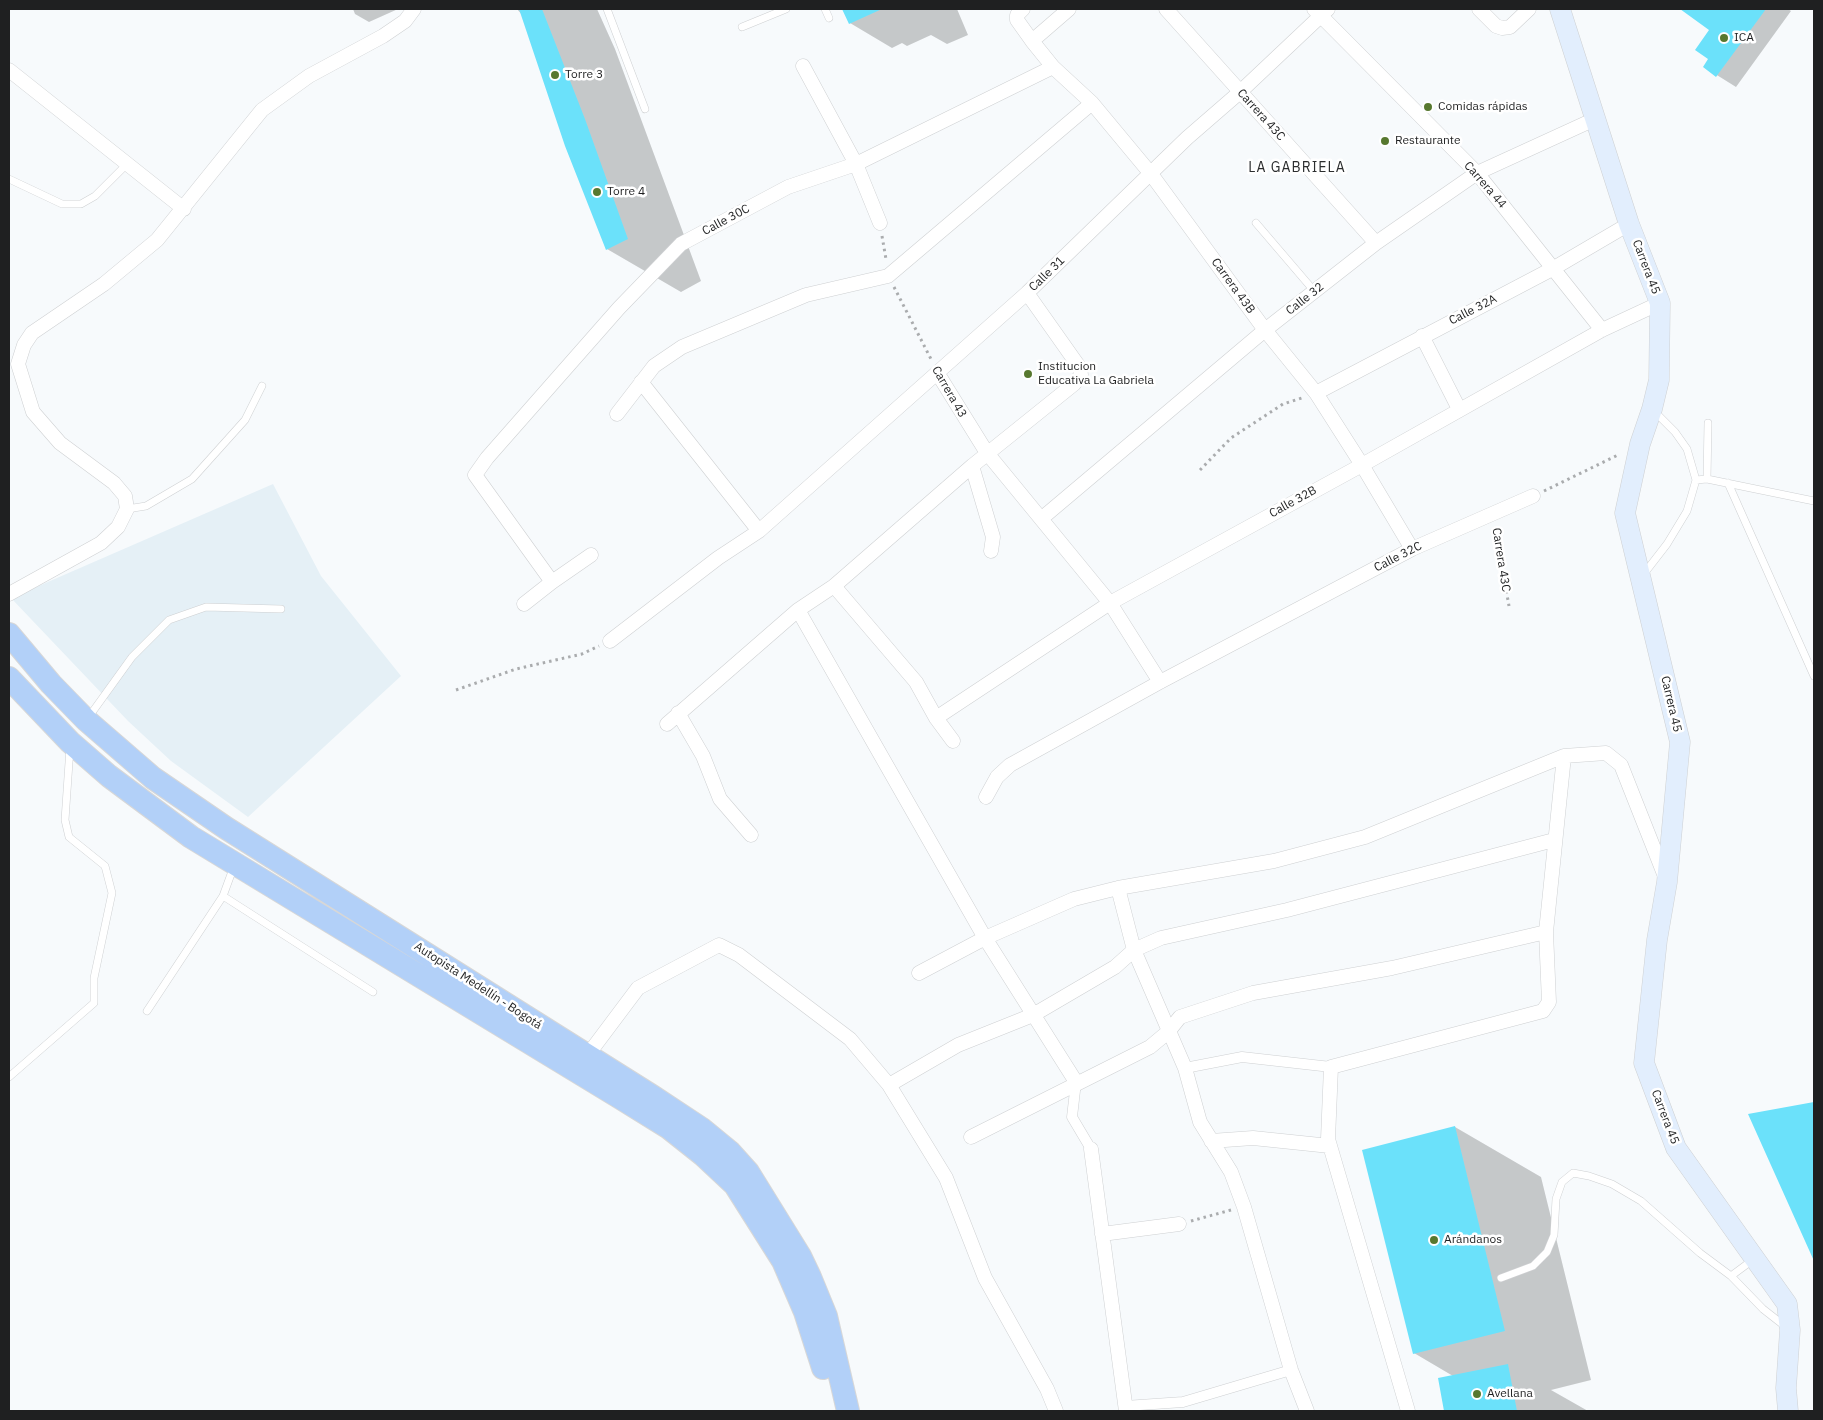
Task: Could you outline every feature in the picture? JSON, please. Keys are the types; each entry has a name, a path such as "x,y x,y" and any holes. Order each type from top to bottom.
{"highway":[{"name":"Autopista Medellín - Bogotá","path":"9,634 51,684 86,720 153,778 226,828 702,1129 730,1152 748,1172 800,1256 810,1277 826,1316 848,1411"},
{"name":"Autopista Medellín - Bogotá","path":"9,678 70,742 149,808 235,863 669,1128 703,1155 736,1185 783,1261 816,1342 833,1411"}],"main road":[{"name":"Carrera 45","path":"1560,9 1629,224 1660,303 1659,380 1652,409 1640,444 1625,513 1680,742 1667,882 1657,940 1644,1064 1676,1148 1787,1304 1790,1330 1786,1388 1788,1411"}],"street":[{"path":"9,594 101,543 118,526 127,509 125,496 114,483 60,443 33,412 18,364 24,345 32,333 104,284 157,240 184,209 262,110 309,76 383,36 405,21 414,9"},
{"name":"Carrera 43B","path":"1023,9 1017,15 1017,20 1032,41 1053,67 1092,103 1151,174 1265,330 1316,393 1362,465 1412,550"},
{"path":"1032,41 1069,9"},
{"name":"Carrera 43C","path":"1166,9 1376,243"},
{"path":"1479,9 1496,26 1502,28 1510,27 1529,9"},
{"name":"Calle 31","path":"610,640 718,558 760,531 938,374 1027,293 1187,138 1240,92 1320,11"},
{"name":"Carrera 44","path":"1320,11 1477,173 1602,330"},
{"path":"803,66 856,164 880,223"},
{"name":"Calle 30C","path":"552,582 475,475 487,458 593,338 681,244 788,187 856,164 1053,67"},
{"path":"9,70 184,209"},
{"path":"617,414 654,366 682,347 806,294 888,276 1092,103"},
{"name":"Calle 32","path":"1041,519 1265,330 1316,292 1376,243 1477,173 1595,119"},
{"name":"Calle 32A","path":"1316,393 1554,268 1629,224"},
{"path":"667,724 798,610 834,586 987,453 1074,384 1081,376 1080,368 1027,293"},
{"name":"Calle 32B","path":"936,718 1110,603 1362,465 1602,330 1660,303"},
{"path":"1422,336 1460,409"},
{"name":"Carrera 43","path":"938,374 987,453 1110,603 1160,682"},
{"path":"642,382 760,531"},
{"path":"972,466 993,536 991,551"},
{"name":"Calle 32C","path":"986,797 997,777 1010,764 1160,682 1412,550 1533,496"},
{"path":"524,604 591,555"},
{"path":"834,586 916,682 936,718 953,741"},
{"path":"798,610 985,938 1076,1082 1072,1117 1091,1149 1125,1408 1183,1402 1291,1370"},
{"path":"678,714 703,756 720,799 751,835"},
{"path":"918,973 985,938 1074,899 1118,888 1274,861 1365,836 1564,756 1606,753 1621,765 1667,882"},
{"path":"1184,1068 1242,1057 1331,1067 1543,1012 1549,1002 1546,932 1564,756"},
{"path":"889,1085 958,1045 1033,1014 1115,967 1134,950 1161,938 1286,910 1554,840"},
{"path":"1118,888 1134,950 1184,1068 1200,1122 1230,1172 1244,1207 1291,1370 1307,1411"},
{"path":"972,1137 1076,1082 1150,1047 1168,1032 1180,1017 1252,993 1392,968 1546,932"},
{"path":"587,1056 638,988 719,946 740,955 850,1039 889,1085 946,1178 985,1278 1047,1388 1056,1411"},
{"path":"1331,1067 1328,1139 1408,1411"},
{"path":"1211,1140 1252,1138 1330,1146"},
{"path":"1102,1234 1179,1224"}],"lane":[{"path":"607,9 645,109"},
{"path":"742,27 786,9"},
{"path":"825,9 828,18"},
{"path":"9,178 62,204 81,204 96,196 128,164"},
{"path":"1256,223 1316,292"},
{"path":"127,509 146,506 192,479 245,420 262,386"},
{"path":"1641,577 1667,544 1687,511 1696,480 1687,449 1675,432 1652,409"},
{"path":"1707,479 1708,422"},
{"path":"1696,480 1707,479 1814,501"},
{"path":"1728,483 1814,676"},
{"path":"86,720 132,657 169,620 206,607 281,609"},
{"path":"9,1077 94,1003 94,978 112,893 105,866 69,837 65,820 70,742"},
{"path":"147,1011 223,896 235,863"},
{"path":"223,896 373,992"},
{"path":"1501,1278 1533,1266 1547,1252 1554,1235 1556,1199 1562,1182 1574,1173 1612,1184 1641,1201 1700,1254 1731,1276 1763,1309 1790,1330"},
{"path":"1731,1276 1754,1259"}],"path":[{"name":"Carrera 43","path":"880,223 888,276 938,374"},
{"path":"1200,470 1231,438 1283,404 1316,393"},
{"path":"1533,496 1640,444"},
{"name":"Carrera 43C","path":"1493,514 1509,606"},
{"path":"456,690 516,669 582,654 610,640"},
{"path":"1179,1224 1244,1207"}],"shaded area":[{"path":"273,484 321,576 401,676 248,817 171,761 128,721 11,598"}],"building":[{"path":"519,9 542,9 585,119 628,239 606,250 565,146"},
{"path":"842,9 882,9 849,24"},
{"name":"ICA","path":"1680,9 1766,9 1716,77 1703,67 1708,59 1695,50 1709,30"},
{"path":"1814,1102 1814,1261 1748,1114"},
{"name":"Arándanos","path":"1455,1126 1505,1331 1413,1354 1362,1150"},
{"name":"Avellana","path":"1508,1364 1517,1411 1444,1411 1438,1378"}],"place":[{"name":"ICA","path":"1724,38"},
{"name":"Torre 3","path":"555,75"},
{"name":"Comidas rápidas","path":"1428,107"},
{"name":"Restaurante","path":"1385,141"},
{"name":"Torre 4","path":"597,192"},
{"name":"Institucion Educativa La Gabriela","path":"1028,374"},
{"name":"Arándanos","path":"1434,1240"},
{"name":"Avellana","path":"1477,1394"}],"district":[{"name":"LA GABRIELA","path":"1297,168"}]}
